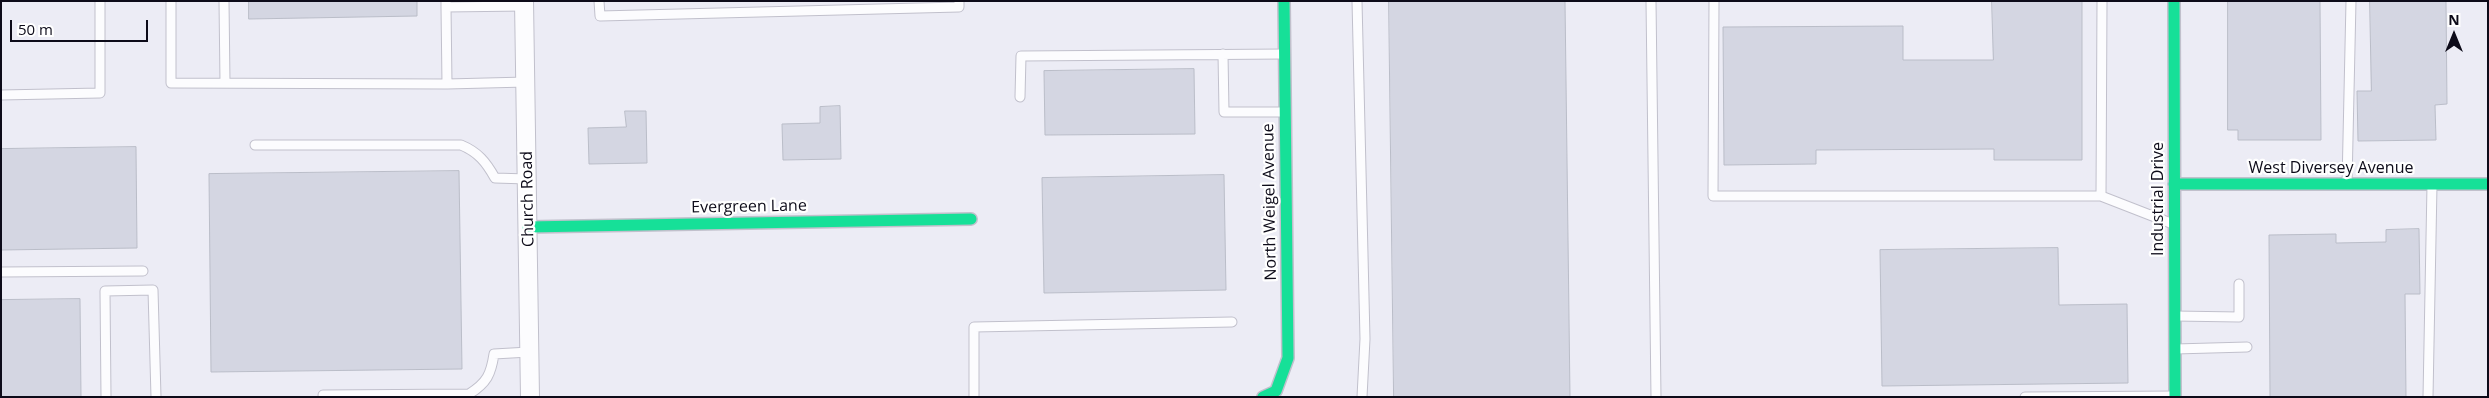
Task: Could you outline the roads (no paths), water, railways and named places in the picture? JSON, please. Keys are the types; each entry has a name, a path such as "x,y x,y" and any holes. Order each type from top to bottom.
{"street":[{"name":"North Weigel Avenue","path":"1274,394 1288,358 1284,1"},
{"name":"Industrial Drive","path":"2174,1 2176,396"},
{"name":"Church Road","path":"524,4 530,397"},
{"name":"West Diversey Avenue","path":"2174,184 2488,184"},
{"name":"Evergreen Lane","path":"528,227 971,219"}],"lane":[{"path":"1,95 100,92 100,1"},
{"path":"170,1 171,83 448,84 526,82"},
{"path":"224,1 225,83"},
{"path":"600,1 600,16 802,6 959,7 959,1"},
{"path":"1358,1 1365,339 1362,397"},
{"path":"1651,1 1656,397"},
{"path":"1714,1 1713,196 2102,196 2175,224"},
{"path":"2102,1 2102,196"},
{"path":"2347,184 2351,1"},
{"path":"448,84 446,4 524,4"},
{"path":"1223,54 1224,112 1285,112"},
{"path":"1020,97 1021,56 1285,54"},
{"path":"255,146 461,145 473,150 484,160 495,178 527,178"},
{"path":"2428,397 2432,184"},
{"path":"1,272 143,270"},
{"path":"2175,316 2239,317 2239,284"},
{"path":"106,397 105,291 153,290 156,397"},
{"path":"974,397 974,328 1232,322"},
{"path":"2175,350 2247,347"},
{"path":"324,395 469,394 481,387 492,371 494,354 530,352"},
{"path":"2025,397 2176,396"}]}
